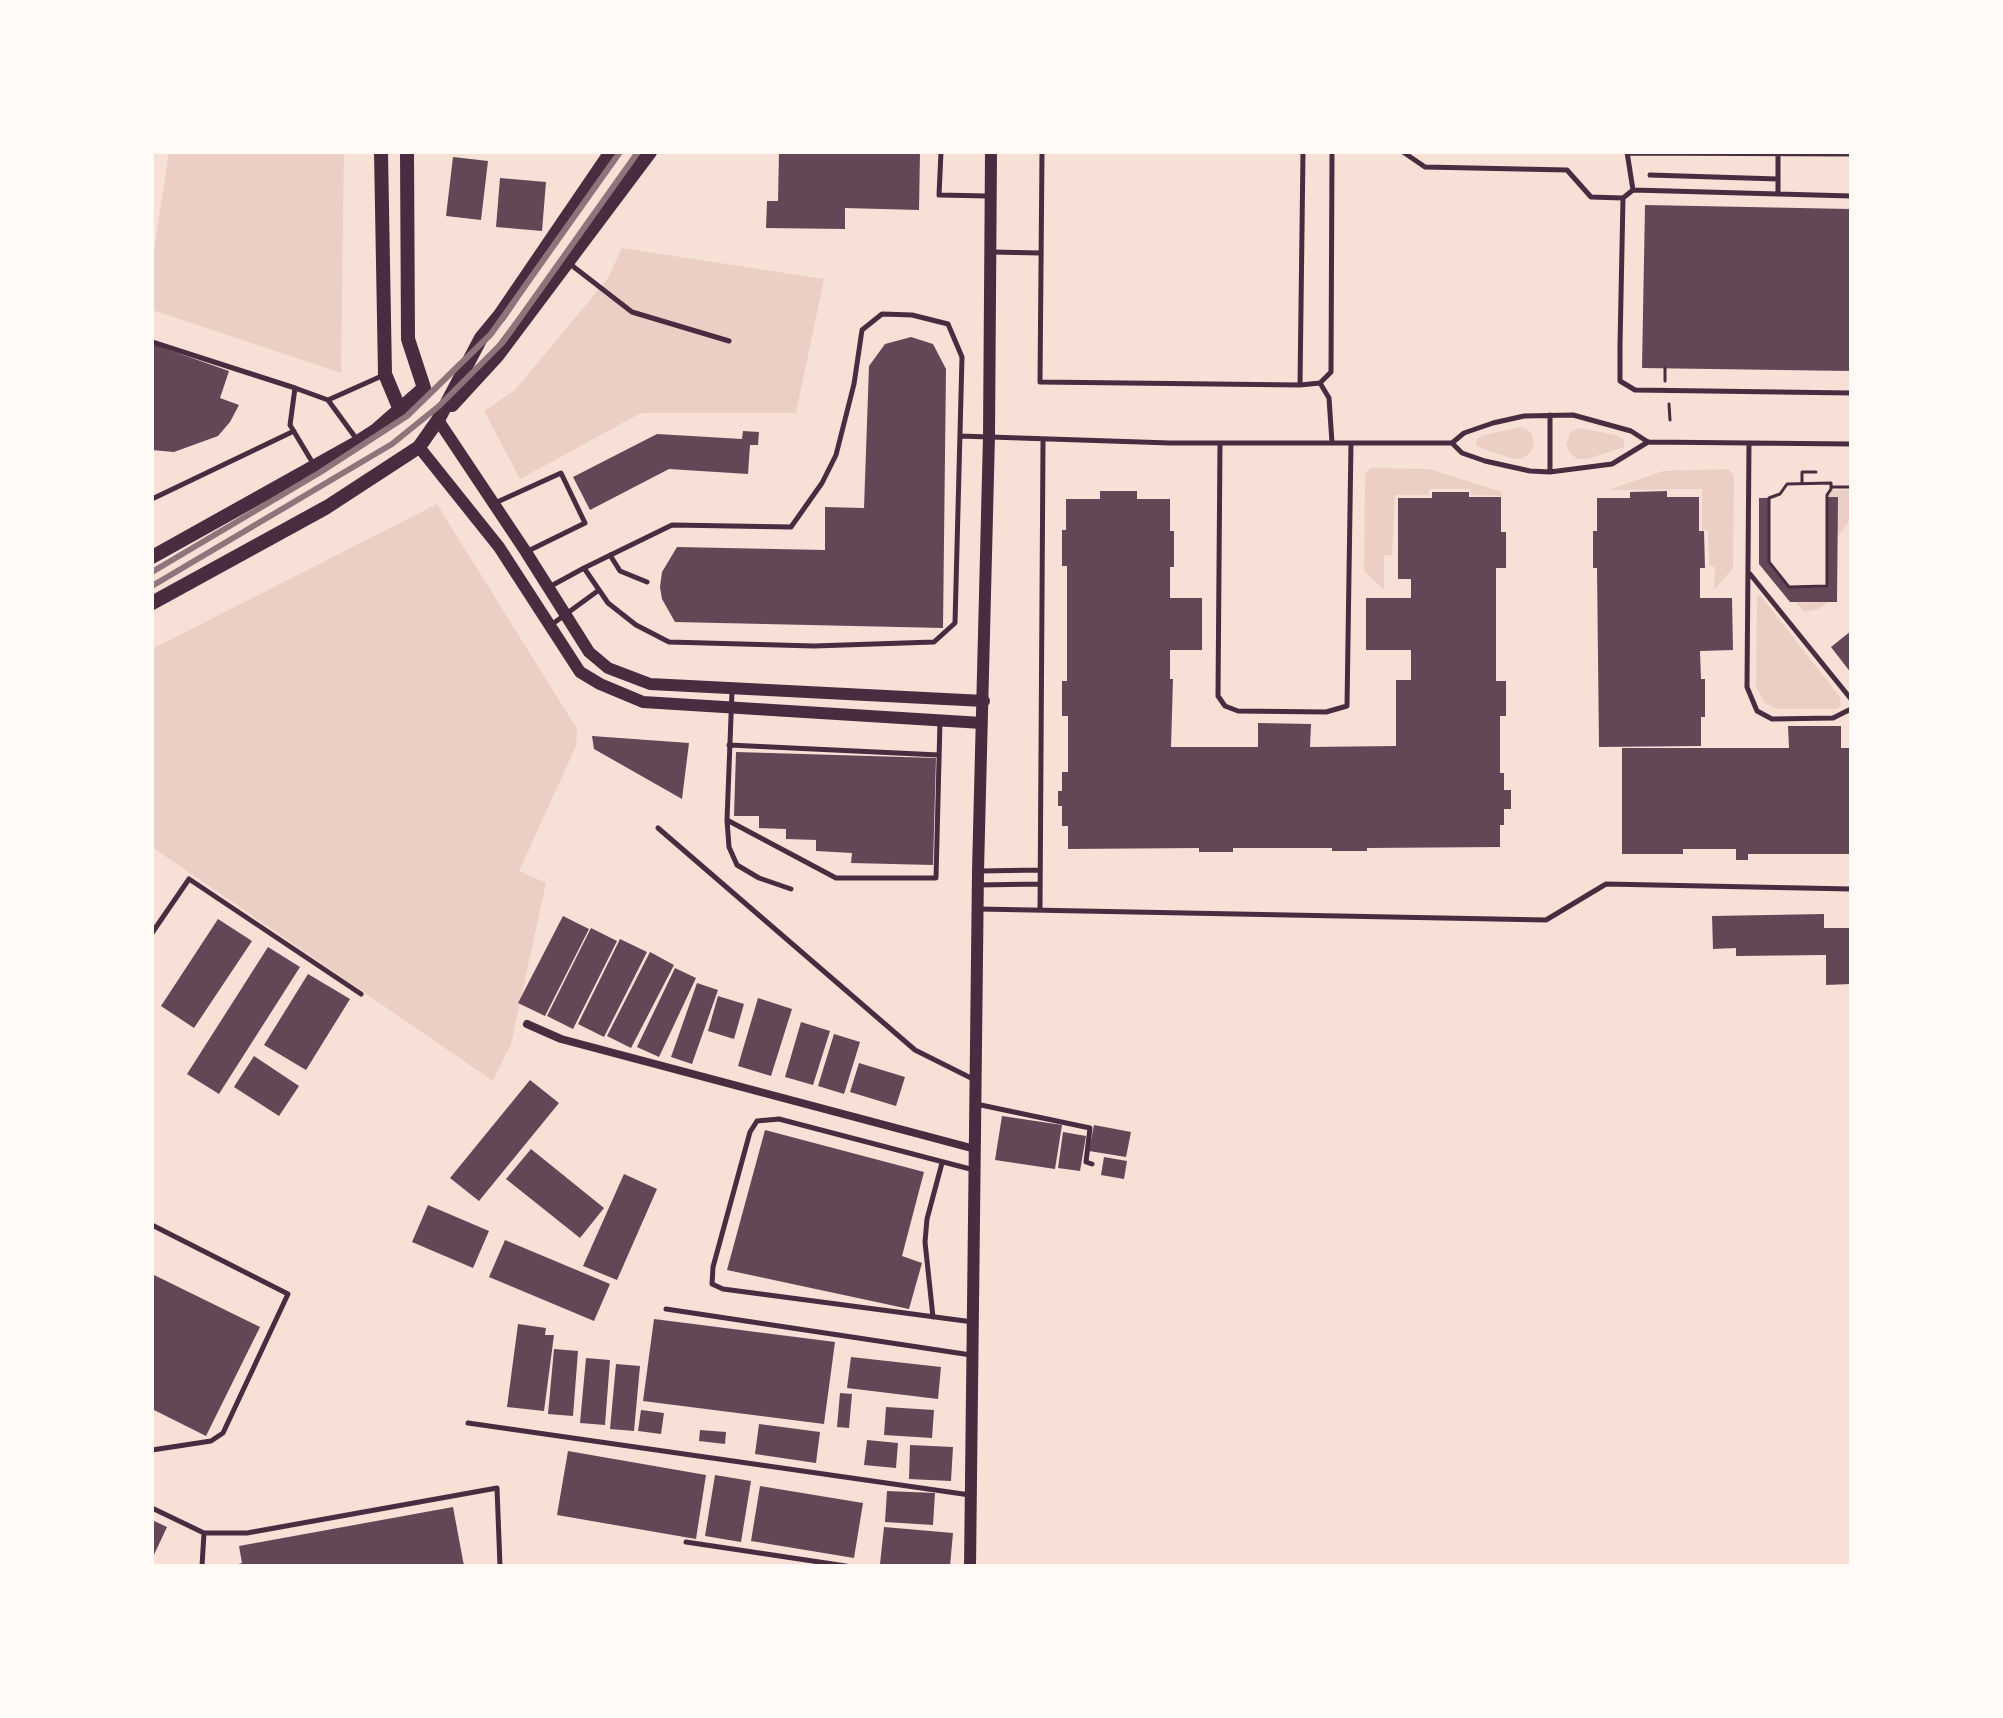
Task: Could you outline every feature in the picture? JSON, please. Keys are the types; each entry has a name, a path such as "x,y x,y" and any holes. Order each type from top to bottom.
{"main road":[{"path":"381,152 385,374 400,410"},
{"path":"152,557 358,442 424,388 408,339 407,152"},
{"path":"152,603 327,507 419,447 438,420 481,338 611,152"},
{"path":"438,420 497,356 650,152"}],"street":[{"path":"970,1566 991,152"},
{"path":"438,420 589,652 608,668 650,684 984,701"},
{"path":"419,447 499,547 580,672 600,684 643,702 982,723"},
{"path":"527,1024 561,1039 975,1149"}],"lane":[{"path":"941,152 939,195 991,196"},
{"path":"1042,152 1040,382 1300,385 1320,383 1331,372 1332,152"},
{"path":"1300,385 1303,152"},
{"path":"1403,152 1425,167 1567,170 1591,197 1623,198 1633,190 1851,196"},
{"path":"1633,190 1627,152 1851,154"},
{"path":"1778,153 1778,194"},
{"path":"1650,175 1778,179"},
{"path":"1623,198 1620,381 1635,390 1851,393"},
{"path":"990,252 1041,253"},
{"path":"566,261 632,312 729,341"},
{"path":"549,588 584,568 672,525 791,527 832,465 854,384 862,330 882,314 912,315 948,324 962,357 955,623 934,642 814,646 669,642 636,625 608,603 584,568"},
{"path":"152,342 328,400 358,442"},
{"path":"328,400 385,374"},
{"path":"1320,383 1329,398 1332,443"},
{"path":"295,388 290,425 315,467"},
{"path":"1550,415 1550,472"},
{"path":"960,436 1043,441 1452,443 1464,433 1493,423 1524,416 1573,415 1631,431 1648,442"},
{"path":"152,499 294,431"},
{"path":"1040,909 1043,441"},
{"path":"1452,443 1462,453 1485,461 1550,472 1612,464 1648,442 1851,444"},
{"path":"1220,443 1218,696 1225,706 1238,711 1331,712 1347,706 1351,443"},
{"path":"1749,443 1747,687 1757,711 1772,719 1833,718 1851,709"},
{"path":"494,503 561,473 585,523 526,552"},
{"path":"610,555 620,571 647,582"},
{"path":"1750,574 1851,699"},
{"path":"549,626 599,590"},
{"path":"732,688 727,820 729,847 737,865 759,878 791,889"},
{"path":"727,820 836,878 936,878 940,721"},
{"path":"729,745 939,755"},
{"path":"658,828 915,1050 976,1080"},
{"path":"978,878 1040,870"},
{"path":"978,878 1040,884"},
{"path":"152,933 189,879 361,994"},
{"path":"978,909 1546,920 1606,884 1851,889"},
{"path":"975,1104 1090,1128 1086,1162 1092,1164"},
{"path":"973,1322 723,1289 712,1284 713,1267 750,1132 757,1121 779,1119 975,1170"},
{"path":"933,1317 928,1286 926,1231 942,1163"},
{"path":"152,1225 288,1294 223,1433 211,1441 152,1450"},
{"path":"666,1309 972,1355"},
{"path":"468,1423 971,1495"},
{"path":"152,1508 204,1533 247,1533 497,1488 500,1566"},
{"path":"202,1566 204,1533"},
{"path":"686,1542 846,1566"}],"path":[{"path":"1802,484 1802,472 1816,472"},
{"path":"1831,483 1831,487 1827,495 1827,586 1789,587 1769,562 1769,498 1780,494 1787,484 1831,483"},
{"path":"1831,487 1851,487"}],"shaded area":[{"path":"169,152 344,152 341,373 152,310 152,264"},
{"path":"622,248 824,279 796,413 641,413 520,479 484,411 515,390 608,278"},
{"path":"1521,427 1531,432 1534,445 1523,458 1513,459 1476,446 1477,439 1484,435"},
{"path":"1579,428 1616,435 1624,440 1624,447 1587,459 1577,459 1566,445 1570,433"},
{"path":"1371,468 1429,469 1502,492 1502,496 1471,495 1470,489 1429,489 1429,495 1395,495 1392,555 1384,555 1384,590 1364,571 1365,474"},
{"path":"1728,469 1734,475 1733,568 1714,590 1715,567 1709,566 1708,530 1702,530 1702,489 1608,490 1663,471"},
{"path":"1832,490 1851,490 1851,519 1838,536 1830,601 1819,609 1804,612 1762,559 1763,497 1767,497 1768,563 1788,588 1829,588 1828,495"},
{"path":"437,504 577,729 576,746 519,871 546,883 511,1044 493,1081 152,847 152,649"},
{"path":"1760,595 1840,697 1841,705 1837,709 1777,709 1765,703 1756,687 1757,597"}],"building":[{"path":"779,152 920,152 919,210 845,208 845,229 766,228 767,201 778,201"},
{"path":"453,157 488,161 481,220 446,216"},
{"path":"500,178 546,182 542,231 496,227"},
{"path":"1645,205 1851,209 1851,371 1642,368"},
{"path":"911,337 933,344 946,369 943,628 675,622 662,599 660,587 662,572 677,547 825,550 825,507 864,508 869,366 885,344"},
{"path":"152,344 229,371 220,398 239,405 218,436 174,452 152,450"},
{"path":"743,431 759,432 758,445 750,445 748,474 669,469 590,510 573,477 657,434 742,439"},
{"path":"1100,491 1137,491 1137,499 1170,499 1174,567 1170,567 1170,598 1202,598 1202,650 1170,650 1170,679 1173,679 1171,747 1258,747 1258,723 1311,724 1310,747 1396,746 1396,680 1411,680 1411,650 1366,650 1366,598 1411,598 1411,579 1398,579 1398,498 1432,498 1432,492 1469,492 1469,497 1501,497 1501,532 1506,532 1506,568 1496,568 1496,681 1506,681 1506,716 1500,716 1500,773 1504,773 1504,790 1511,790 1511,809 1504,809 1500,847 1367,848 1367,851 1233,848 1233,852 1199,852 1199,848 1068,849 1068,826 1062,826 1062,806 1058,806 1062,772 1068,772 1068,716 1062,716 1062,681 1067,681 1067,566 1062,566 1062,530 1066,530 1066,499 1100,499"},
{"path":"1667,491 1667,497 1699,497 1699,531 1704,531 1705,568 1700,568 1700,598 1732,598 1733,650 1700,651 1701,679 1705,679 1701,746 1599,747 1597,568 1593,568 1597,498 1630,498 1630,492"},
{"path":"1827,497 1838,497 1837,602 1790,602 1759,564 1759,498 1768,498 1768,563 1789,588 1828,587"},
{"path":"1851,631 1851,673 1831,647"},
{"path":"1788,726 1841,726 1841,748 1851,748 1851,854 1748,854 1748,860 1736,860 1736,849 1683,849 1683,854 1622,854 1622,748 1789,748"},
{"path":"592,736 689,743 682,799 594,749"},
{"path":"736,752 936,758 933,865 851,863 852,853 816,851 816,840 786,839 786,829 759,828 759,816 734,816"},
{"path":"1824,914 1824,928 1851,928 1851,984 1826,985 1826,955 1736,956 1736,948 1713,949 1712,916"},
{"path":"563,916 589,929 545,1016 518,1003"},
{"path":"218,919 252,941 194,1028 161,1006"},
{"path":"591,928 617,941 573,1029 547,1016"},
{"path":"620,939 647,952 604,1037 578,1024"},
{"path":"268,947 300,967 219,1094 187,1074"},
{"path":"650,952 674,965 631,1048 607,1036"},
{"path":"675,968 696,978 659,1057 637,1047"},
{"path":"308,974 350,999 306,1070 264,1045"},
{"path":"697,983 718,990 692,1064 671,1057"},
{"path":"718,996 744,1004 734,1039 708,1031"},
{"path":"758,998 792,1009 771,1076 738,1066"},
{"path":"801,1022 830,1031 813,1085 785,1077"},
{"path":"834,1034 860,1042 844,1094 818,1086"},
{"path":"254,1056 299,1086 279,1116 234,1087"},
{"path":"859,1063 905,1077 896,1106 850,1092"},
{"path":"530,1080 559,1103 479,1201 450,1178"},
{"path":"1002,1116 1062,1125 1055,1169 995,1160"},
{"path":"1094,1125 1131,1132 1126,1157 1089,1151"},
{"path":"765,1130 924,1172 902,1256 922,1263 909,1309 727,1270"},
{"path":"1063,1132 1086,1136 1080,1171 1058,1168"},
{"path":"531,1149 604,1208 580,1238 506,1179"},
{"path":"1104,1157 1127,1161 1124,1179 1101,1175"},
{"path":"624,1174 657,1189 617,1280 583,1266"},
{"path":"428,1205 489,1231 473,1268 412,1242"},
{"path":"505,1240 610,1284 594,1321 489,1277"},
{"path":"152,1274 260,1327 206,1436 152,1409"},
{"path":"654,1319 835,1342 824,1424 643,1401"},
{"path":"518,1324 546,1328 545,1335 554,1335 544,1411 507,1407"},
{"path":"554,1349 578,1351 573,1416 548,1414"},
{"path":"851,1357 941,1367 938,1399 847,1388"},
{"path":"586,1358 610,1360 605,1425 580,1423"},
{"path":"616,1364 640,1366 634,1431 610,1429"},
{"path":"840,1393 852,1394 849,1428 837,1427"},
{"path":"886,1407 934,1410 932,1438 884,1435"},
{"path":"641,1410 664,1413 661,1434 638,1431"},
{"path":"759,1424 820,1432 816,1463 755,1454"},
{"path":"700,1430 726,1432 725,1444 699,1441"},
{"path":"867,1440 898,1443 896,1468 864,1465"},
{"path":"910,1445 953,1447 951,1481 909,1479"},
{"path":"568,1451 706,1475 696,1539 557,1515"},
{"path":"715,1475 751,1481 741,1542 705,1536"},
{"path":"760,1486 863,1503 854,1558 751,1541"},
{"path":"887,1491 935,1493 933,1525 885,1522"},
{"path":"453,1507 464,1566 231,1566 242,1563 239,1546"},
{"path":"152,1520 167,1527 152,1559"},
{"path":"884,1527 953,1533 950,1566 880,1564"}],"railway":[{"path":"152,572 319,473 407,416 491,334 620,152"},
{"path":"152,586 392,444 439,406 503,342 638,152"}]}
